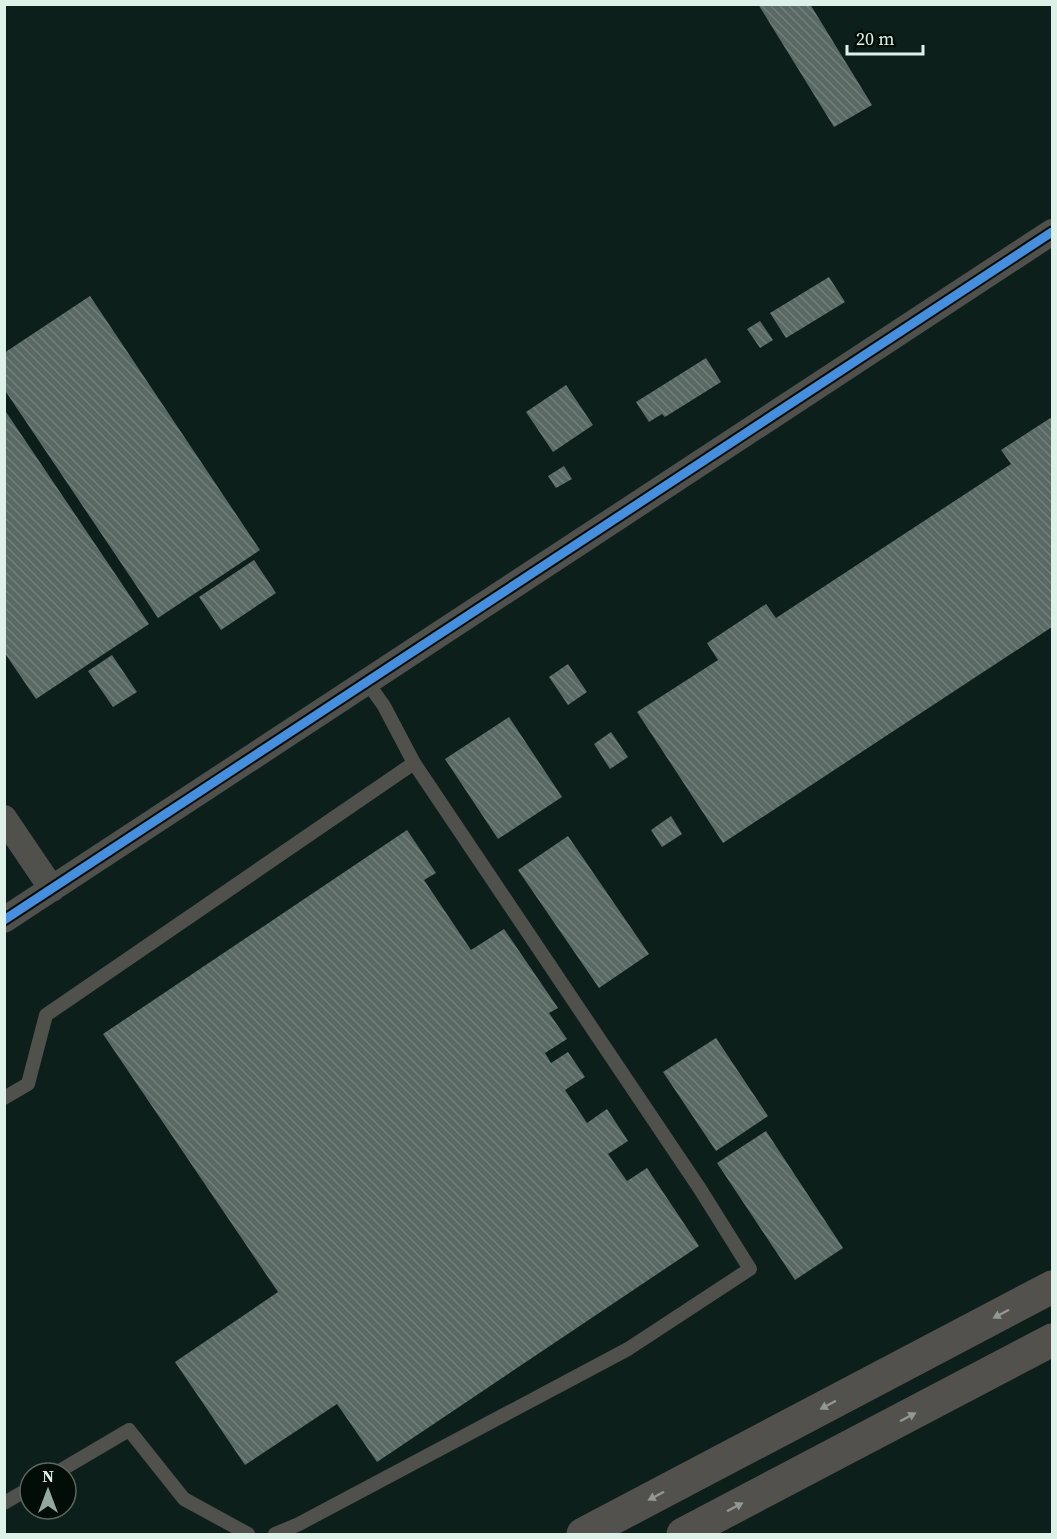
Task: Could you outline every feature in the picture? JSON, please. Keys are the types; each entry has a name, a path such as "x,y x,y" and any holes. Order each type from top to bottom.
{"main road":[{"path":"583,1534 1053,1287"},
{"path":"683,1534 1053,1341"}],"street":[{"path":"4,920 1053,232"},
{"path":"4,818 52,889"}],"lane":[{"path":"275,1534 309,1519 628,1348 750,1269 694,1179 414,763 384,706 367,682"},
{"path":"4,1098 28,1084 46,1015 414,763"},
{"path":"76,1461 129,1430 184,1499 248,1534"},
{"path":"4,1503 18,1495"}],"building":[{"path":"758,4 810,4 872,105 834,127"},
{"path":"829,277 845,302 786,338 770,313"},
{"path":"90,296 260,550 158,618 4,389 4,353"},
{"path":"760,321 773,340 760,348 747,329"},
{"path":"706,358 721,382 665,417 662,414 649,422 636,402"},
{"path":"566,385 593,425 553,452 526,412"},
{"path":"4,409 149,624 36,699 4,652"},
{"path":"1052,417 1052,627 723,843 637,712 718,660 707,643 766,604 776,618 1011,464 1001,450"},
{"path":"564,466 572,479 556,488 548,476"},
{"path":"254,560 276,593 221,630 199,597"},
{"path":"112,655 137,692 113,707 88,671"},
{"path":"568,664 587,692 568,705 549,677"},
{"path":"509,717 562,797 498,839 445,759"},
{"path":"611,732 628,757 610,769 594,744"},
{"path":"671,816 682,834 662,847 651,830"},
{"path":"407,830 436,873 424,880 471,950 504,929 558,1008 549,1013 567,1039 545,1053 551,1063 568,1052 585,1077 565,1090 587,1123 607,1109 628,1141 608,1154 627,1181 647,1168 699,1246 377,1462 337,1404 245,1465 175,1362 278,1292 103,1034"},
{"path":"568,836 649,954 599,988 518,870"},
{"path":"716,1038 768,1116 716,1151 663,1072"},
{"path":"766,1131 843,1248 795,1280 717,1163"}],"cycle path":[{"path":"4,920 1052,232"}]}
